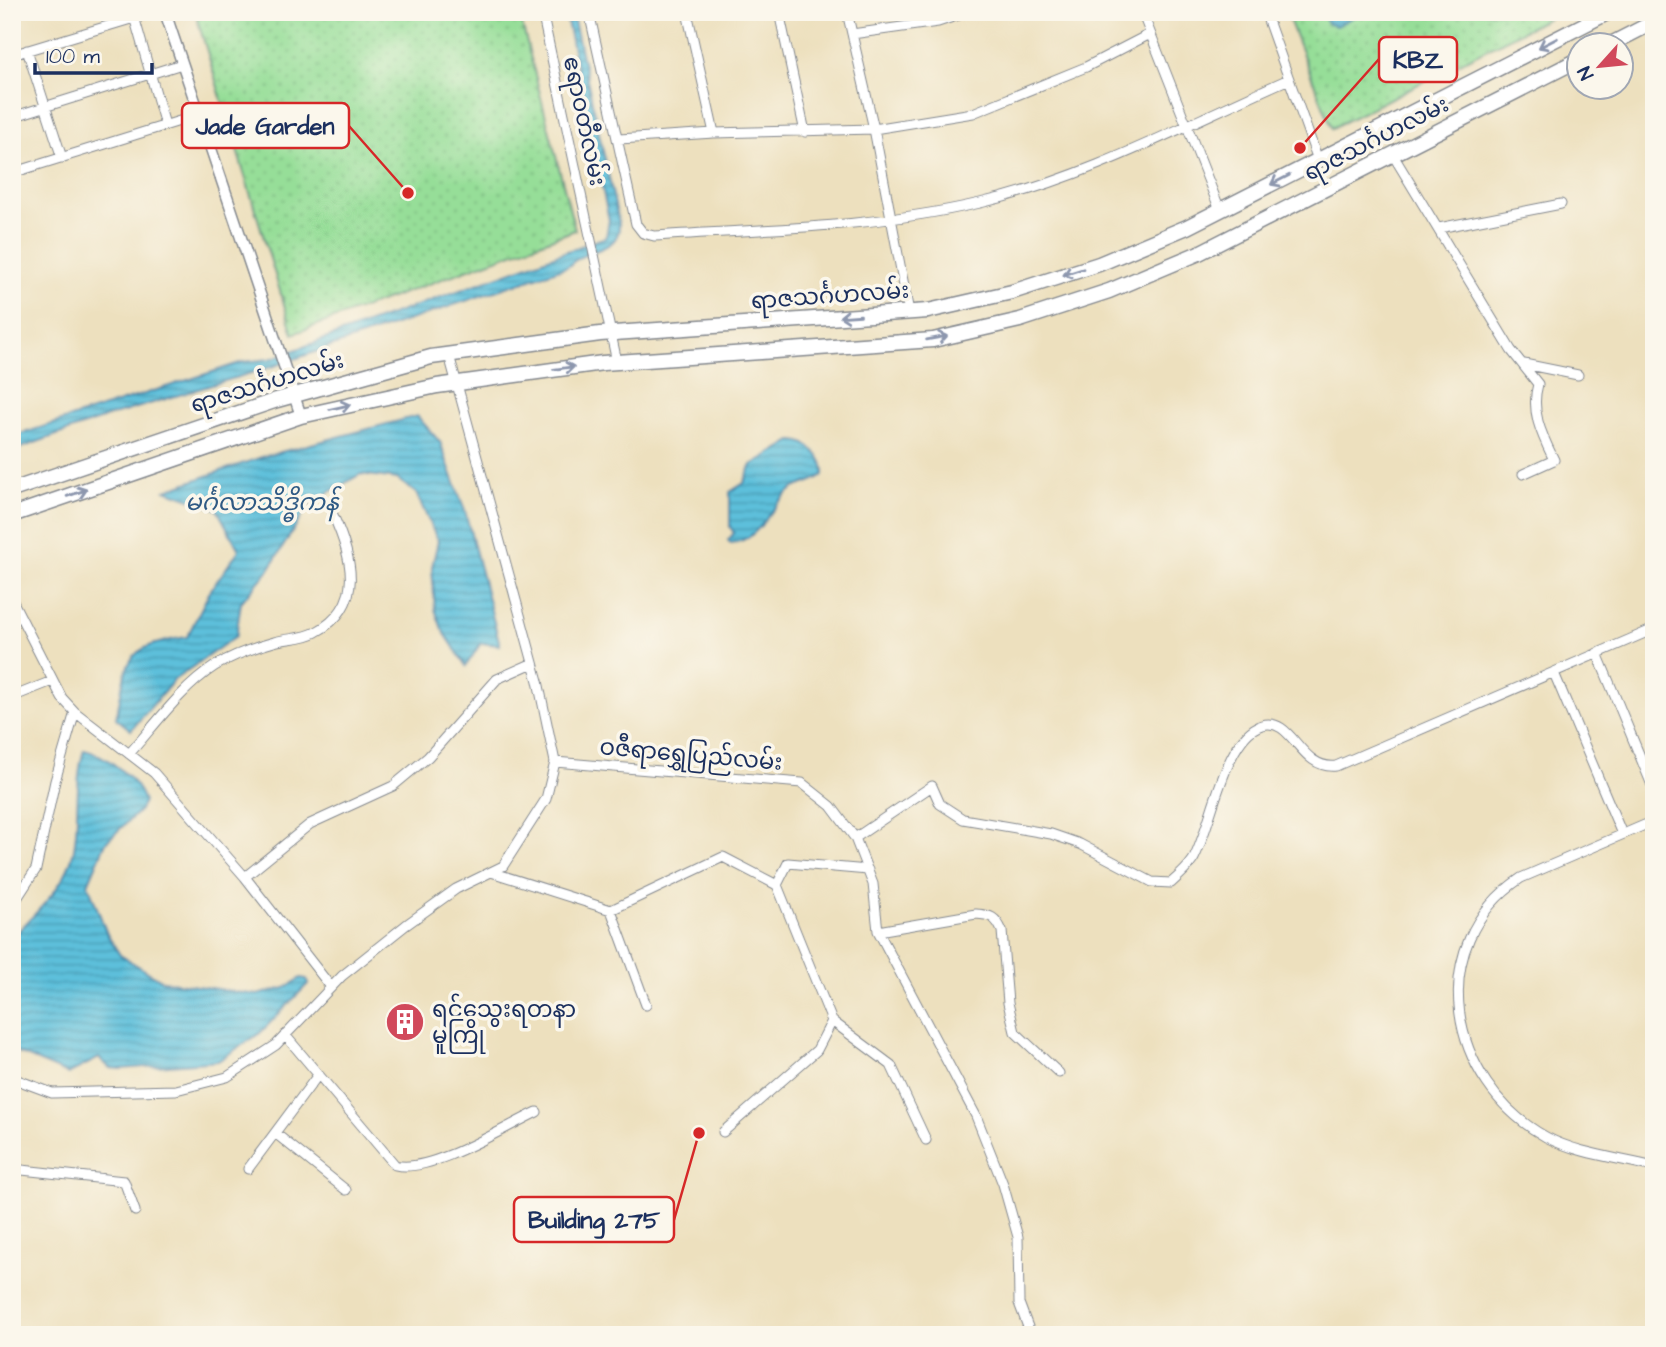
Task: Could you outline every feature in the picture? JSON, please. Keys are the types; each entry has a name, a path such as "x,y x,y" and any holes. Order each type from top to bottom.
{"main road":[{"name":"ရာဇသင်္ဂဟလမ်း","path":"12,490 296,394 449,355 612,333 929,311 1025,288 1099,264 1220,210 1609,12"},
{"path":"1634,32 1654,22"},
{"name":"ရာဇသင်္ဂဟလမ်း","path":"12,515 301,416 458,383 617,362 933,340 1020,320 1109,291 1199,253 1564,67"}],"street":[{"path":"12,55 134,15 154,12"},
{"path":"165,12 296,394 301,416"},
{"name":"ဧရာဝတီလမ်း","path":"542,12 612,333"},
{"path":"589,12 636,224 643,233 654,236 890,220 982,202 1079,171 1289,79"},
{"path":"688,12 714,132"},
{"path":"779,12 805,132"},
{"path":"847,12 874,129 909,312"},
{"path":"852,34 968,12"},
{"path":"1142,12 1220,210"},
{"path":"1265,12 1318,160"},
{"path":"134,15 165,125"},
{"path":"619,139 714,132 874,129 973,113 1086,67 1150,34"},
{"path":"27,50 62,158"},
{"path":"12,117 182,64"},
{"path":"12,173 199,115"},
{"path":"1393,155 1511,350 1538,384 1535,402 1539,430 1554,460 1523,474"},
{"path":"1439,228 1561,204"},
{"path":"612,333 617,362"},
{"path":"12,1078 52,1093 176,1090 227,1077 276,1045 331,987 436,904 503,866 526,834 546,799 555,762 533,663 449,355"},
{"path":"1524,364 1578,375"},
{"path":"129,754 191,685 216,665 274,642 315,633 338,615 351,593 347,547 333,515"},
{"path":"12,600 52,681 75,712 154,774 245,877 331,987"},
{"path":"855,838 932,786 940,804 964,819 1051,834 1080,844 1152,882 1171,883 1194,859 1211,807 1236,752 1249,733 1260,725 1272,723 1283,727 1314,762 1326,767 1336,766 1654,629"},
{"path":"1597,653 1654,790"},
{"path":"245,877 310,824 393,786 428,757 497,679 533,663"},
{"path":"1554,673 1622,834"},
{"path":"12,697 52,681"},
{"path":"12,906 21,897 36,869 55,780 75,712"},
{"name":"ဝဇီရာရွှေပြည်လမ်း","path":"555,762 802,783 831,806 855,838 868,870 873,884 878,931 976,1116 1003,1184 1018,1237 1019,1303 1031,1335"},
{"path":"1654,821 1521,878 1501,891 1481,913 1468,937 1458,970 1456,1002 1466,1040 1481,1074 1500,1101 1515,1114 1544,1136 1564,1145 1654,1167"},
{"path":"491,872 611,910 723,857 777,885 832,1021 891,1065 926,1140"},
{"path":"777,885 788,863 868,870"},
{"path":"611,910 646,1005"},
{"path":"878,931 976,914 991,915 998,921 1002,931 1008,1003 1015,1032 1059,1073"},
{"path":"723,1132 817,1050 832,1021"},
{"path":"285,1035 395,1165 407,1168 429,1163 537,1112"},
{"path":"248,1169 317,1075"},
{"path":"275,1133 346,1189"},
{"path":"12,1173 22,1170 124,1181 135,1210"}],"green space":[{"path":"195,12 519,12 575,230 293,334"},
{"path":"1286,12 1560,12 1332,128"}],"water":[{"path":"565,12 572,12 619,223 618,233 608,245 583,256 569,266 274,366 110,416 12,451 12,437 243,362 270,359 606,237 609,220"},
{"path":"1322,12 1363,12 1336,26 1328,24"},
{"name":"မင်္ဂလာသိဒ္ဓိကန်","path":"417,416 440,442 465,511 500,645 481,643 466,666 442,629 435,609 432,567 438,541 416,493 397,479 361,474 310,503 268,571 241,602 236,636 174,680 131,730 116,718 123,682 132,659 150,646 187,637 210,591 239,550 217,509 166,490 262,457"},
{"path":"792,441 804,443 819,456 824,474 790,491 757,530 741,541 730,543 728,540 734,533 730,527 730,492 744,483 752,465"},
{"path":"84,750 93,752 120,769 135,784 144,801 140,810 106,842 88,884 107,934 120,955 163,981 257,995 285,988 301,978 307,979 308,984 260,1033 218,1061 120,1069 110,1068 99,1058 68,1074 12,1050 12,938 50,897 71,862"}],"place":[{"name":"KBZ","path":"1300,148"},
{"name":"Jade Garden","path":"408,193"},
{"name":"ရင်သွေးရတနာ မူကြို","path":"405,1022"},
{"name":"Building 275","path":"699,1133"}]}
